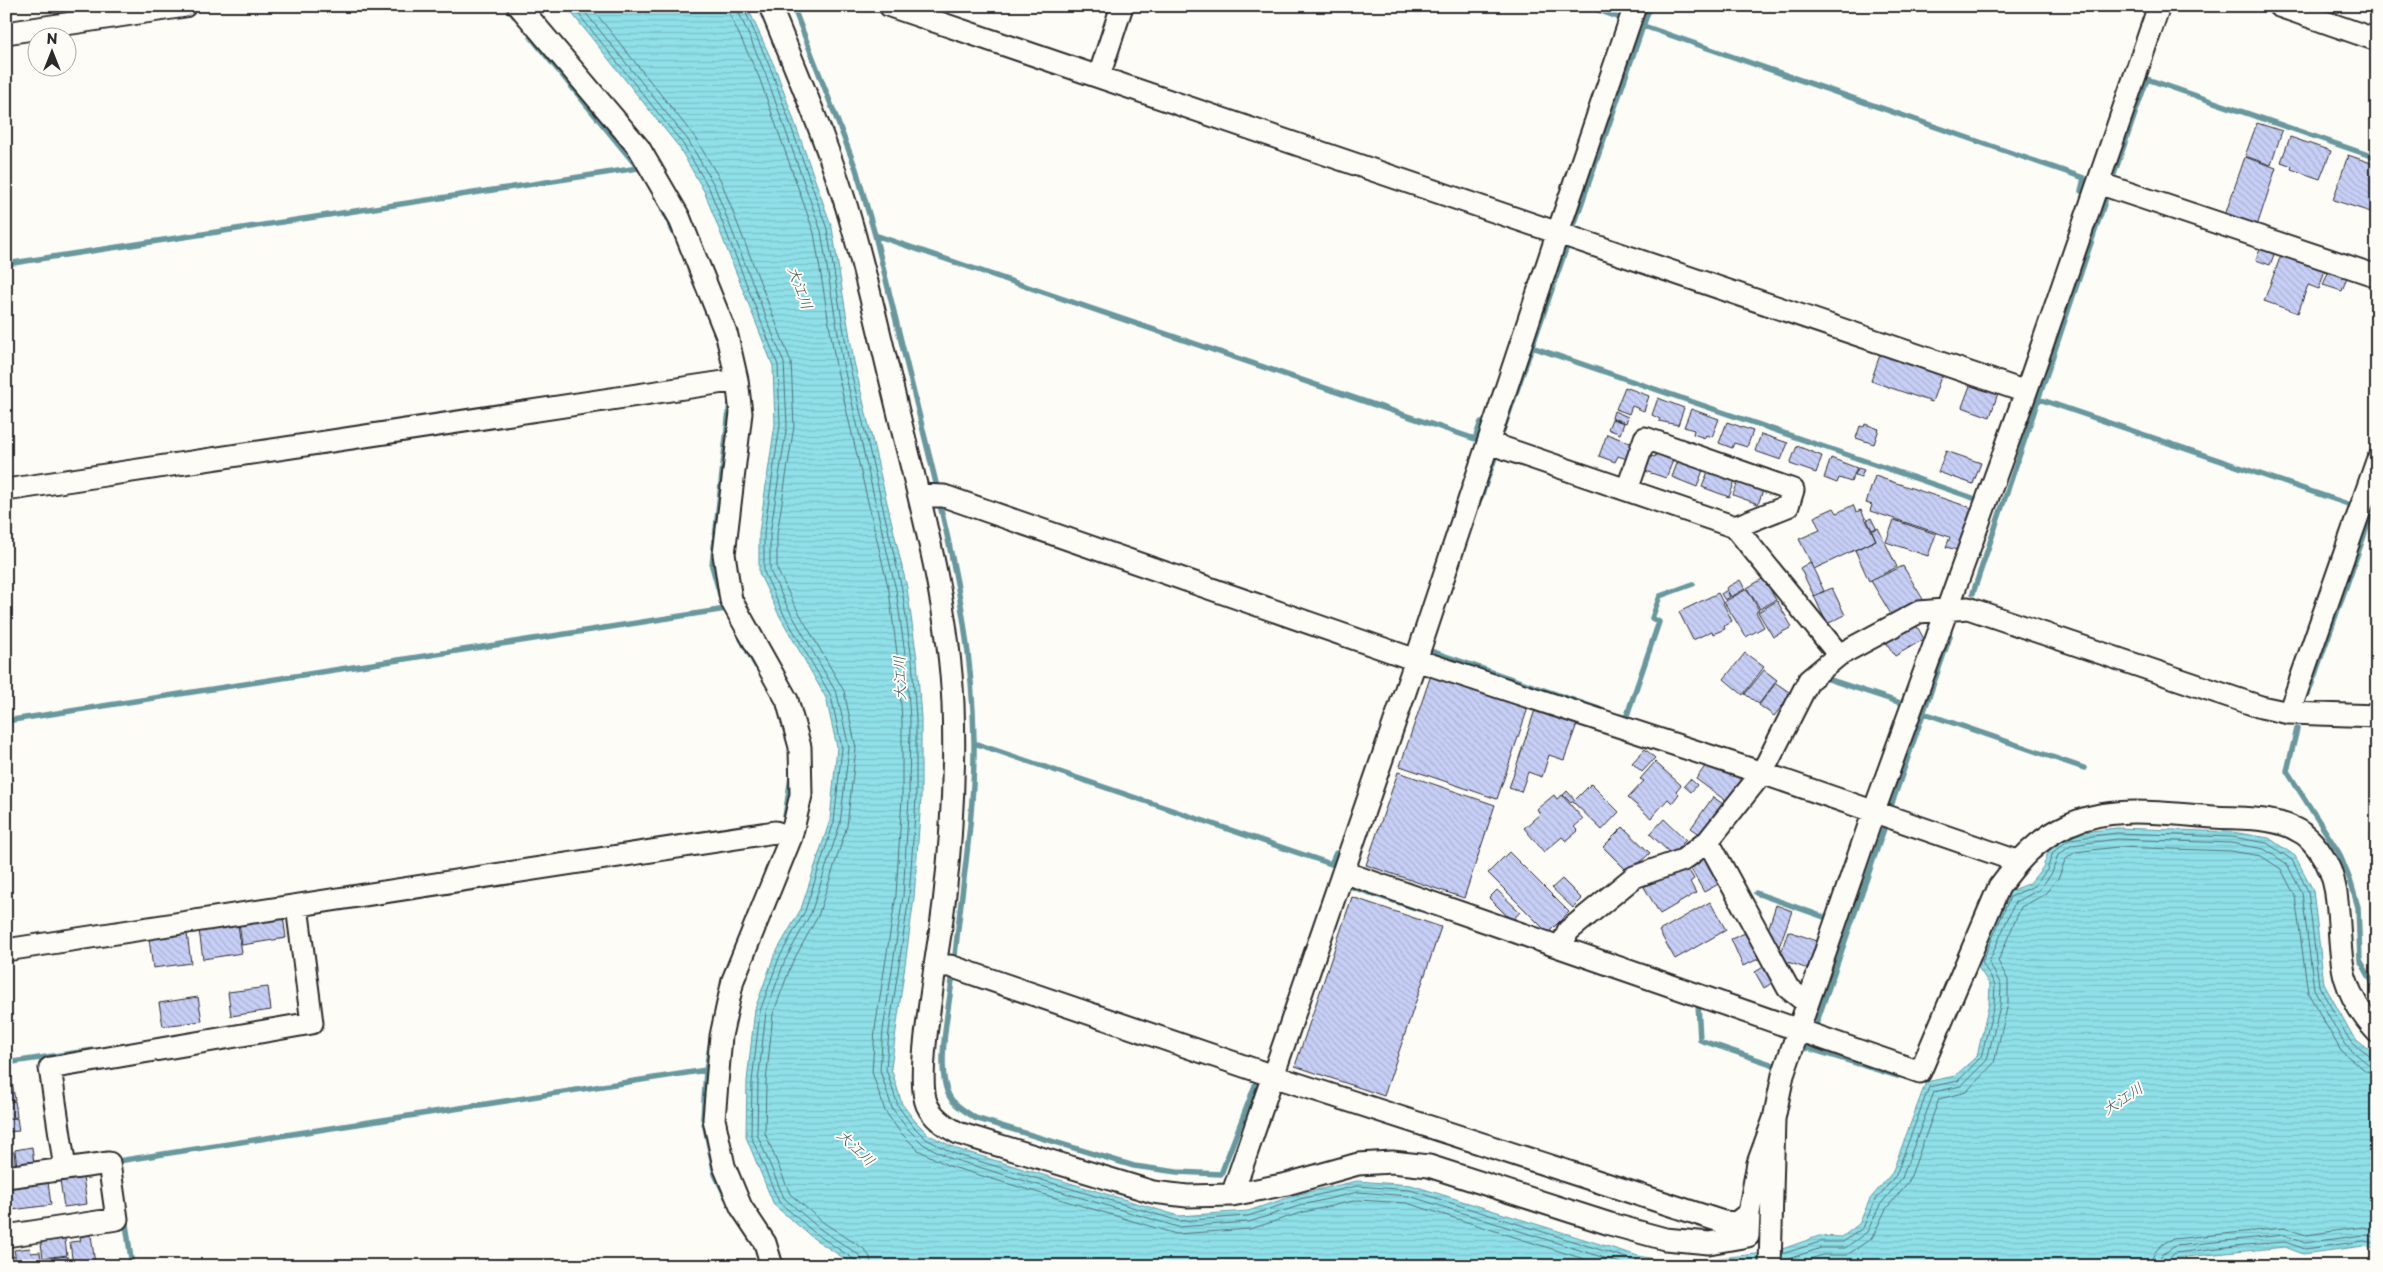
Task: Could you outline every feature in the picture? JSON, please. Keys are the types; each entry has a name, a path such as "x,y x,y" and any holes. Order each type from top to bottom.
{"street":[{"path":"6,33 185,6"},
{"path":"519,6 644,157 679,217 727,336 738,380 741,412 724,554 731,600 787,700 800,747 801,794 790,837 733,980 720,1036 714,1118 724,1166 741,1207 764,1243 772,1266"},
{"path":"770,6 817,122 853,228 918,495 942,605 953,703 952,784 943,918 935,966 923,1070 923,1091 927,1105 944,1126 958,1134 1153,1192 1187,1196 1232,1195 1287,1184 1358,1164 1392,1162 1429,1166 1610,1224 1665,1239 1709,1244 1748,1236 1749,1213 1758,1163 1774,1120 1783,1075 1798,1030 1874,811 2026,392 2159,6"},
{"path":"890,6 2026,392"},
{"path":"1098,76 1122,6"},
{"path":"1232,1195 1416,660 1635,6"},
{"path":"2279,6 2377,40"},
{"path":"2098,183 2377,276"},
{"path":"6,490 738,380"},
{"path":"1627,490 1644,438 1793,490 1788,506 1735,527"},
{"path":"1489,443 1735,527 1839,655"},
{"path":"2289,713 2377,461"},
{"path":"918,495 944,496 1416,660 1762,773 2017,861"},
{"path":"1562,946 1568,931 1634,877 1683,860 1708,842 1762,773 1809,680 1839,655 1919,612 1968,608 2252,704 2289,713 2377,716"},
{"path":"1343,872 1562,946 1920,1072 1999,887 2017,861 2032,847 2068,825 2088,817 2114,814 2144,812 2271,821 2302,833 2323,856 2337,892 2345,977 2358,1008 2377,1032"},
{"path":"6,950 775,832 790,837"},
{"path":"1708,842 1788,988 1807,1004"},
{"path":"65,1169 50,1068 312,1023 296,906"},
{"path":"935,966 950,966 1273,1076 1723,1222 1736,1223 1749,1213"},
{"path":"1770,1266 1774,1120"},
{"path":"6,1177 109,1163 116,1219 6,1236"}],"water":[{"name":"大江川","path":"566,6 747,6 776,70 832,228 854,362 907,588 917,659 921,719 921,799 914,898 891,1068 902,1104 929,1135 957,1149 1179,1216 1248,1211 1299,1194 1357,1181 1411,1185 1638,1256 1676,1263 1774,1252 1819,1236 1842,1237 1859,1224 1870,1199 1892,1173 1926,1082 1955,1076 1977,1056 1989,1004 1990,985 1976,964 2007,892 2030,883 2043,867 2049,849 2067,834 2116,828 2232,832 2269,838 2295,856 2313,890 2324,984 2354,1038 2377,1056 2377,1249 2364,1246 2303,1254 2285,1247 2176,1258 2168,1266 856,1266 813,1238 774,1205 746,1137 747,1081 755,1009 774,956 801,909 830,820 837,747 826,698 778,613 759,573 759,533 775,424 773,366 704,191 679,147"}],"building":[{"path":"2257,123 2282,131 2271,165 2245,156"},
{"path":"2290,137 2331,151 2320,179 2291,169 2292,166 2281,162"},
{"path":"2348,155 2377,165 2377,214 2333,200"},
{"path":"2245,157 2276,168 2257,226 2225,215"},
{"path":"2261,247 2275,252 2270,265 2256,260"},
{"path":"2281,255 2325,270 2319,289 2308,285 2298,313 2264,301"},
{"path":"2329,270 2347,277 2342,291 2323,285"},
{"path":"1881,352 1942,374 1932,402 1871,381"},
{"path":"1971,383 1998,393 1990,417 1962,407"},
{"path":"1625,387 1649,396 1644,411 1632,406 1629,414 1616,409"},
{"path":"1658,398 1684,408 1678,425 1659,421 1660,419 1652,415"},
{"path":"1691,409 1719,419 1712,437 1706,435 1705,438 1693,434 1694,430 1684,427"},
{"path":"1614,411 1628,417 1626,423 1612,418"},
{"path":"1612,419 1624,423 1620,434 1608,429"},
{"path":"1727,422 1753,431 1747,447 1734,443 1732,448 1719,443"},
{"path":"1865,424 1879,429 1874,444 1856,438 1860,426 1864,427"},
{"path":"1607,434 1633,444 1627,459 1618,456 1615,462 1599,456"},
{"path":"1761,434 1788,443 1781,460 1755,451"},
{"path":"1797,446 1822,456 1816,473 1790,464"},
{"path":"1946,451 1981,463 1973,484 1938,472"},
{"path":"1657,452 1674,458 1666,478 1642,470 1647,455 1655,457"},
{"path":"1679,458 1704,467 1697,487 1672,477"},
{"path":"1831,458 1857,468 1851,482 1839,478 1837,483 1824,478"},
{"path":"1858,468 1864,470 1861,477 1855,475"},
{"path":"1709,469 1736,478 1729,497 1702,487"},
{"path":"1875,476 1975,509 1961,551 1946,547 1950,537 1870,511 1872,505 1866,503"},
{"path":"1739,479 1764,488 1758,504 1733,495"},
{"path":"1853,505 1856,512 1861,510 1876,540 1814,569 1799,539 1820,530 1814,517 1834,508 1837,513"},
{"path":"1871,518 1876,528 1872,530 1867,520"},
{"path":"1894,520 1936,534 1928,556 1886,542"},
{"path":"1878,528 1897,567 1869,581 1855,550 1876,540 1872,531"},
{"path":"1810,562 1824,591 1814,596 1800,568"},
{"path":"1903,566 1924,601 1894,619 1871,581"},
{"path":"1764,578 1776,600 1760,609 1747,588"},
{"path":"1740,580 1745,589 1731,597 1726,588"},
{"path":"1832,588 1845,615 1827,624 1814,596"},
{"path":"1747,589 1759,610 1756,612 1764,627 1746,637 1724,602"},
{"path":"1727,590 1730,597 1725,600 1721,594"},
{"path":"1718,593 1732,621 1724,626 1725,629 1713,634 1712,631 1693,640 1679,612"},
{"path":"1777,601 1792,627 1773,637 1758,612"},
{"path":"1914,621 1924,639 1895,656 1884,639"},
{"path":"1745,653 1764,667 1743,695 1724,679"},
{"path":"1764,670 1777,680 1759,704 1745,694"},
{"path":"1432,672 1529,705 1497,799 1400,766"},
{"path":"1776,683 1792,694 1774,716 1759,705"},
{"path":"1536,707 1578,721 1564,760 1549,755 1542,777 1528,772 1521,792 1509,788"},
{"path":"1645,749 1655,758 1642,772 1632,763"},
{"path":"1655,762 1681,785 1676,791 1679,794 1672,803 1668,799 1651,818 1628,798 1644,781 1640,779"},
{"path":"1706,765 1746,780 1729,803 1696,779"},
{"path":"1398,772 1495,805 1464,898 1366,865"},
{"path":"1690,779 1697,785 1691,792 1684,786"},
{"path":"1591,784 1619,812 1602,830 1573,802"},
{"path":"1567,791 1575,800 1571,803 1563,795"},
{"path":"1554,795 1557,799 1562,795 1583,819 1574,827 1578,831 1566,841 1562,837 1544,852 1524,828 1540,814 1537,809"},
{"path":"1713,797 1726,806 1704,837 1691,828"},
{"path":"1664,819 1686,840 1672,855 1650,834"},
{"path":"1623,827 1650,853 1629,873 1603,847"},
{"path":"1707,851 1724,881 1704,892 1687,862"},
{"path":"1509,852 1569,912 1548,933 1488,873"},
{"path":"1685,864 1694,879 1690,882 1696,893 1660,914 1644,887"},
{"path":"1562,879 1582,899 1573,908 1552,888"},
{"path":"1497,890 1520,912 1512,921 1489,898"},
{"path":"1352,897 1441,927 1384,1096 1295,1066"},
{"path":"1710,902 1726,930 1675,959 1659,931"},
{"path":"1776,905 1792,911 1779,947 1766,936"},
{"path":"283,916 286,938 242,945 239,922"},
{"path":"238,925 242,953 203,959 199,930"},
{"path":"1750,931 1763,957 1743,966 1731,939"},
{"path":"1788,931 1817,941 1808,969 1779,959"},
{"path":"187,933 191,963 153,968 149,939"},
{"path":"1767,965 1777,980 1764,988 1755,972"},
{"path":"268,987 271,1010 231,1016 228,992"},
{"path":"198,997 202,1021 163,1026 159,1003"},
{"path":"6,1069 10,1069 15,1100 6,1102"},
{"path":"15,1101 17,1117 6,1119 6,1103"},
{"path":"17,1118 19,1131 6,1132 6,1119"},
{"path":"32,1147 34,1164 17,1167 15,1150"},
{"path":"14,1152 16,1169 6,1171 6,1153"},
{"path":"83,1177 87,1204 64,1207 60,1180"},
{"path":"48,1182 51,1205 12,1210 9,1184"},
{"path":"6,1207 8,1207 10,1222 6,1223"},
{"path":"64,1232 67,1255 43,1258 40,1236"},
{"path":"91,1235 95,1264 73,1266 70,1242 81,1241 80,1237"},
{"path":"30,1248 31,1253 40,1252 42,1266 17,1266 14,1250"},
{"path":"14,1256 15,1266 6,1266 6,1258"},
{"path":"67,1256 69,1266 45,1266 44,1259"}],"waterway":[{"path":"506,6 514,16"},
{"path":"793,6 856,169 875,235 936,483"},
{"path":"1587,6 1623,19"},
{"path":"1573,228 1650,6"},
{"path":"1638,24 2084,178 2081,191 2086,193"},
{"path":"531,37 639,169"},
{"path":"2113,177 2147,79 2377,158"},
{"path":"6,264 638,168"},
{"path":"1973,593 2105,201 2101,199"},
{"path":"663,210 674,233"},
{"path":"875,235 1475,439 1481,422 1487,422"},
{"path":"1501,436 1567,246"},
{"path":"1532,347 1979,500"},
{"path":"2039,399 2351,505"},
{"path":"722,602 712,566 730,401"},
{"path":"1481,497 1496,455"},
{"path":"940,505 964,622 971,681 974,741 968,849 955,956"},
{"path":"2308,694 2372,513"},
{"path":"1619,716 1626,718 1659,622 1652,618 1660,596 1693,584"},
{"path":"6,721 726,609"},
{"path":"1890,809 1950,636"},
{"path":"741,639 756,666"},
{"path":"1428,650 1599,709"},
{"path":"1828,679 1898,702"},
{"path":"1924,713 2084,768"},
{"path":"2297,729 2287,771 2339,853 2358,907 2360,960 2377,990"},
{"path":"974,743 1331,864 1336,853 1339,854"},
{"path":"785,817 791,777"},
{"path":"1814,1030 1886,823"},
{"path":"1346,885 1418,909"},
{"path":"1756,893 1824,917"},
{"path":"952,980 943,1058 946,1088 951,1099 975,1118 1134,1166 1177,1172 1221,1174 1256,1083 1260,1084"},
{"path":"1695,1002 1698,1003 1700,1040 1774,1065"},
{"path":"706,1070 711,1040"},
{"path":"1802,1049 1808,1048 1898,1076"},
{"path":"6,1063 94,1050"},
{"path":"118,1166 118,1161 706,1070 703,1118 715,1174 726,1197"},
{"path":"125,1217 132,1266"}]}
